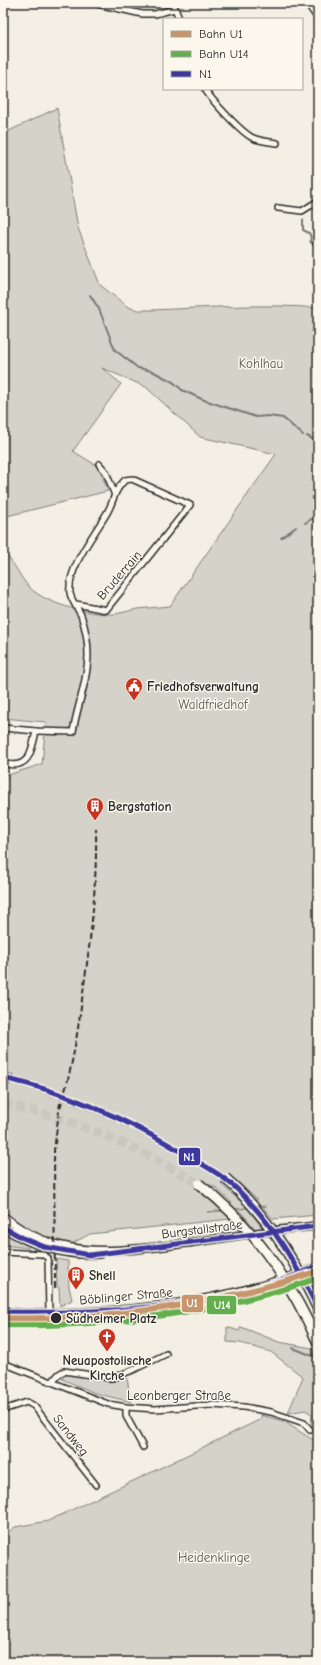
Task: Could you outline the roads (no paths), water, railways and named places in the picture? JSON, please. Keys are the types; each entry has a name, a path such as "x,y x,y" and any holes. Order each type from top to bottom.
{"highway":[{"path":"225,1178 252,1204 278,1238 293,1261 318,1309"},
{"path":"199,1184 216,1196 237,1217 268,1254 294,1295 318,1343"}],"main road":[{"name":"Burgstallstraße","path":"3,1216 32,1235 55,1245 75,1249 112,1252"},
{"name":"Burgstallstraße","path":"3,1227 33,1243 64,1252 90,1255 318,1226"}],"street":[{"path":"92,3 142,14 155,14 175,9"},
{"path":"173,3 179,18"},
{"path":"307,3 318,19"},
{"path":"206,90 246,134 260,140 277,143"},
{"path":"278,208 302,211 318,201"},
{"path":"99,464 106,472 114,493"},
{"name":"Bruderrain","path":"132,479 190,505 162,543 106,610 76,604 70,594 77,563 83,550 109,509 114,493 125,480 132,479"},
{"path":"3,728 72,732 85,678 88,655 85,633 76,604"},
{"path":"3,763 14,766 26,761 32,753 36,731"},
{"path":"3,1252 42,1254 48,1258 49,1313"},
{"name":"Böblinger Straße","path":"3,1312 49,1313 117,1309 185,1301 258,1286 318,1266"},
{"path":"52,1382 64,1371 112,1378 133,1370 166,1354"},
{"name":"Leonberger Straße","path":"3,1363 91,1398 126,1407 155,1409 211,1405 244,1407 271,1412 304,1423 310,1430"},
{"name":"Sandweg","path":"3,1410 27,1402 34,1406 96,1485"},
{"path":"126,1407 126,1416 143,1447"}],"waterway":[{"path":"303,220 303,230 309,233 311,237 310,241 317,249"},
{"path":"90,295 99,309 115,350 138,368 152,371 173,382 182,390 204,400 256,417 268,416 283,418 303,435"},
{"path":"307,436 318,442"},
{"path":"305,523 318,515"},
{"path":"281,538 296,527"},
{"name":"Heidenklinge","path":"293,1348 318,1358"}],"tunnel":[{"path":"9,1079 66,1098 147,1133 225,1178"},
{"path":"3,1103 56,1118 104,1135 151,1157 199,1184"}],"railway":[{"path":"60,1108 74,1051 89,951 93,911 96,829"},
{"path":"55,1288 54,1151 60,1103"}],"rail line":[{"name":"U1","path":"3,1318 76,1317 138,1312 229,1296 288,1281 318,1271"},
{"name":"U14","path":"3,1325 76,1324 168,1315 229,1304 289,1288 318,1278"}],"place":[{"name":"Friedhofsverwaltung","path":"134,701"},
{"name":"Bergstation","path":"95,821"},
{"name":"Shell","path":"76,1290"},
{"name":"Südheimer Platz","path":"56,1318"},
{"name":"Neuapostolische Kirche","path":"107,1352"}],"park label":[{"name":"Kohlhau","path":"261,363"},
{"name":"Waldfriedhof","path":"213,704"}]}
